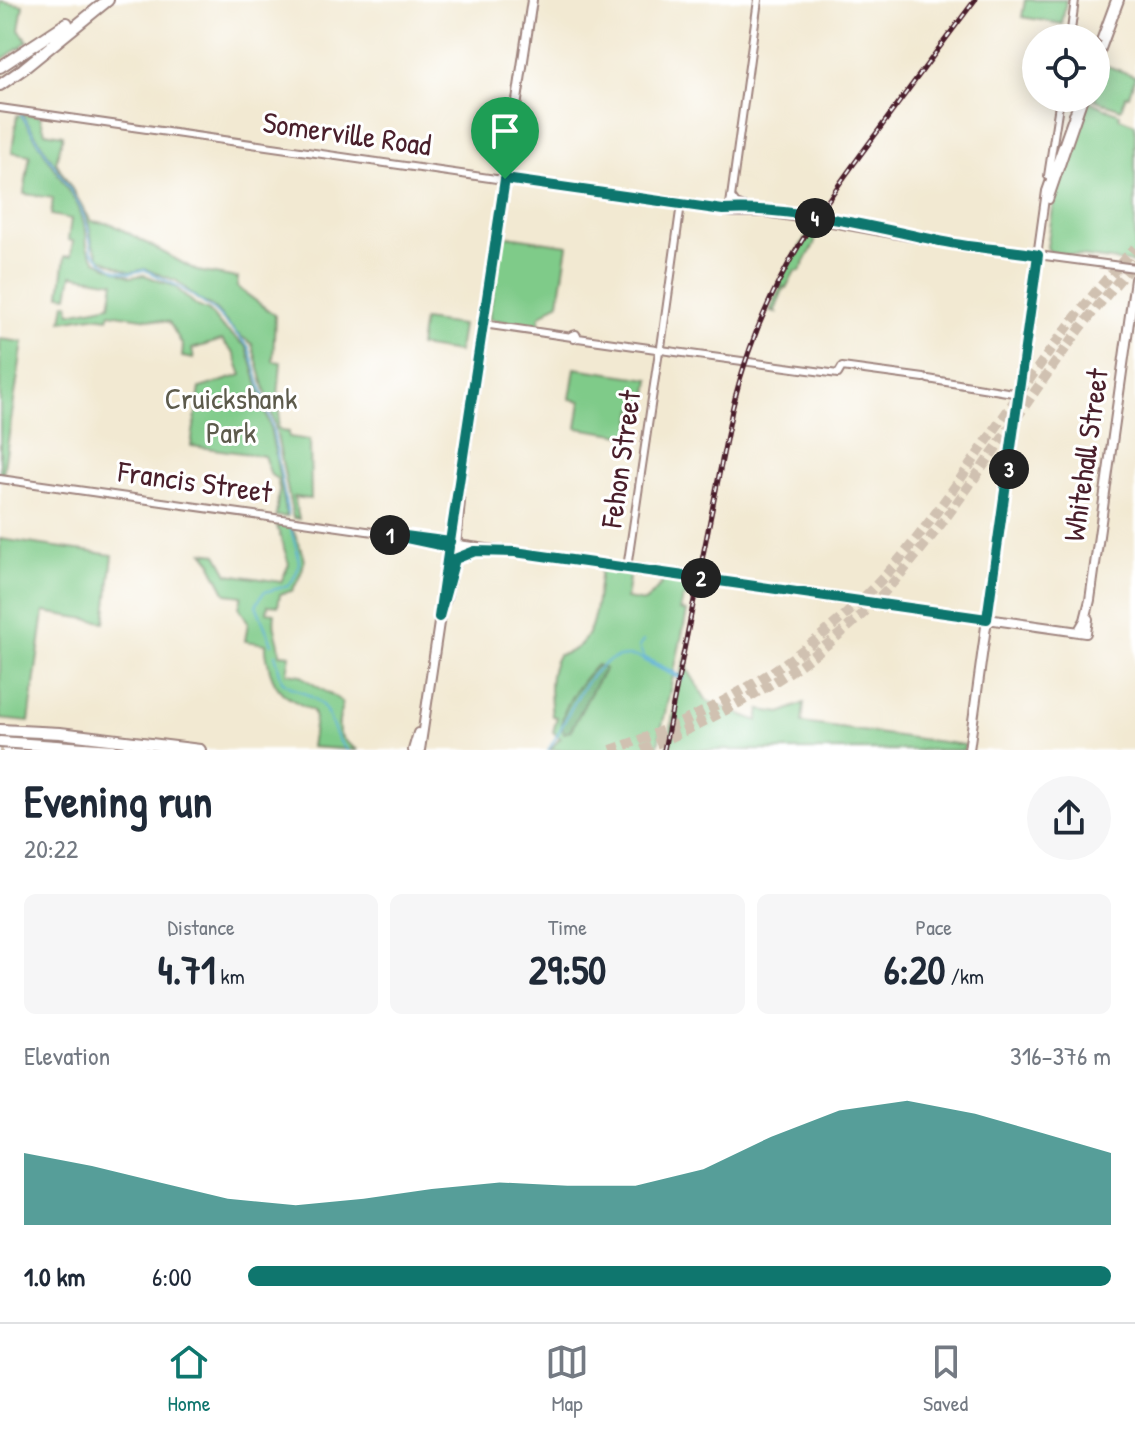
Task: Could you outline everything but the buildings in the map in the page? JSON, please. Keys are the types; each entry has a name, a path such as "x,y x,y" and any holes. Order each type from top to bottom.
{"highway":[{"path":"0,85 23,69 97,0"},
{"path":"0,67 108,0"},
{"path":"0,732 165,750"},
{"path":"0,732 72,734 200,750"},
{"path":"0,745 43,750"},
{"path":"0,745 112,750"}],"main road":[{"path":"420,750 532,0"},
{"path":"727,210 758,0"},
{"path":"1072,24 1075,0"},
{"path":"1108,24 1118,0"},
{"path":"1110,24 1118,0"},
{"name":"Somerville Road","path":"0,106 681,204 806,218"},
{"path":"1040,255 1059,112"},
{"path":"1058,127 1060,112"},
{"path":"1061,112 1062,122 1070,130"},
{"path":"1046,191 1077,112"},
{"path":"969,750 1034,290 1050,193 1070,130"},
{"path":"731,197 735,203 749,209"},
{"name":"Fehon Street","path":"627,568 681,204"},
{"name":"Somerville Road","path":"727,210 749,209 934,240 1135,266"},
{"name":"Whitehall Street","path":"1082,633 1089,606 1135,279"},
{"name":"Whitehall Street","path":"1131,310 1135,294"},
{"path":"483,324 838,374 842,370 1019,394"},
{"name":"Francis Street","path":"0,479 1082,633"},
{"path":"439,617 455,559 453,545"},
{"name":"Francis Street","path":"453,545 475,551 515,552"},
{"path":"455,559 475,551"},
{"path":"975,617 984,641"},
{"path":"413,750 424,717"}],"green space":[{"path":"1025,0 1066,0 1062,24 1022,17"},
{"path":"0,1 23,5 19,30 28,41 21,46 23,49 18,48 0,61"},
{"path":"1110,67 1135,76 1121,109 1110,105"},
{"path":"1110,110 1120,114 1119,118 1135,124 1135,260 1132,263 1050,252 1047,247 1054,202 1084,112"},
{"path":"22,114 40,116 45,132 63,135 56,162 91,221 112,224 197,271 238,278 237,287 275,315 273,361 281,362 278,427 281,431 289,432 289,437 310,440 311,499 294,497 299,519 293,518 275,425 252,344 236,333 212,306 200,301 177,281 145,269 130,272 100,258 92,243 90,227 81,205"},
{"name":"Cruickshank Park","path":"17,115 21,115 78,206 86,230 87,247 96,261 131,277 144,275 174,286 197,306 209,311 222,327 247,347 270,427 287,517 276,516 277,479 271,475 264,456 191,446 200,388 242,375 234,354 222,340 192,349 194,359 182,357 183,346 169,322 110,313 108,318 92,316 62,321 65,303 68,303 70,313 110,305 114,282 72,275 68,296 60,295 65,256 71,256 73,241 68,240 71,219 51,215 53,198 24,194 30,155 12,152"},
{"path":"811,228 818,230 814,245 800,271 795,271 784,287 776,313 770,311 781,286 778,284"},
{"path":"501,235 568,245 559,302 540,316 538,327 489,319"},
{"path":"423,320 462,325 458,352 419,346"},
{"path":"0,339 23,342 3,474 0,474"},
{"path":"575,368 650,379 646,410 634,409 630,436 577,428 581,401 570,399"},
{"path":"276,523 291,525 304,558 302,572 292,591 280,594 278,606 268,605 267,612 275,613 280,654 290,655 287,673 301,675 342,702 340,735 358,750 311,747 315,719 313,711 286,696 277,686 270,671 266,644 245,641 248,622 239,607 242,596 226,594 212,563 203,552 217,554 228,574 281,582 289,564"},
{"path":"0,539 113,555 105,622 44,612 29,722 0,719"},
{"path":"601,569 630,572 626,599 645,602 661,585 663,577 694,582 690,598 683,597 680,610 687,612 657,750 550,750 560,738 553,732 557,717 552,716 552,670 558,655 581,644 588,634 596,609"},
{"path":"688,650 688,670 707,701 758,721 760,710 781,713 804,703 802,723 965,745 964,750 667,750 679,680"},
{"path":"597,665 605,669 570,731 564,733 562,726 566,707"}],"waterway":[{"path":"21,114 79,204 92,251 117,270 130,273 145,270 178,286 213,310 249,347 272,425 288,515"},
{"path":"272,644 256,605 264,592 288,586 294,578 299,563 290,525"},
{"path":"643,641 639,647 644,658"},
{"path":"275,654 282,681 321,704 338,739 347,750"},
{"path":"548,750 596,671 610,661 625,656 644,659"},
{"path":"644,659 682,678"}],"tunnel":[{"path":"611,750 699,714 741,691 820,637 856,605 920,534 1049,352 1135,248"},
{"path":"642,750 710,718 774,682 863,614 953,508 1071,341 1135,262"}],"railway":[{"path":"664,750 732,410 757,330 790,260 810,227 975,0"}],"route":[{"path":"505,179 723,210 749,209 793,214 1038,255 987,619 515,552 475,551 455,559 439,617 449,547 383,533 450,542 505,179"}]}
